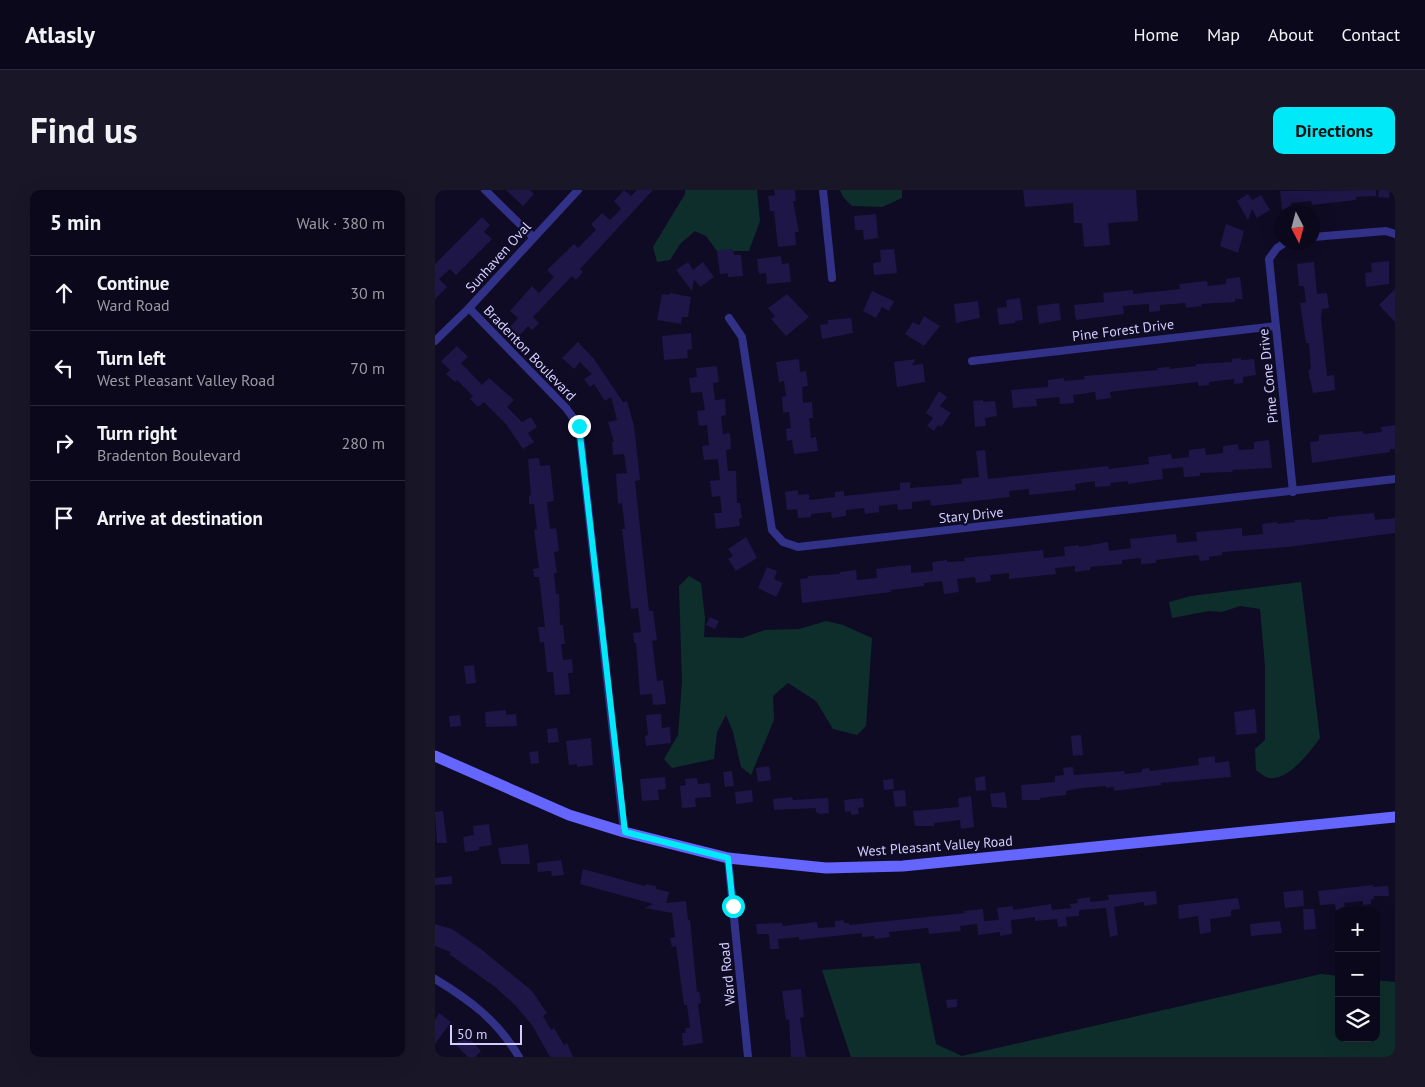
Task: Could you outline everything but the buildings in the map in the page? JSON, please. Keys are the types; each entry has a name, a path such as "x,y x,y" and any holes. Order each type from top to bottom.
{"main road":[{"name":"West Pleasant Valley Road","path":"435,756 569,815 625,832 728,858 826,868 903,866 1395,817"}],"street":[{"path":"485,190 533,236"},
{"name":"Sunhaven Oval","path":"435,341 469,308 533,236 578,190"},
{"path":"823,190 833,278"},
{"path":"1320,236 1386,231 1395,234"},
{"name":"Pine Cone Drive","path":"1275,250 1269,258 1293,492"},
{"name":"Bradenton Boulevard","path":"469,308 566,408 579,426 625,832"},
{"name":"Stary Drive","path":"729,318 742,337 771,530 783,542 797,547 1395,479"},
{"name":"Pine Forest Drive","path":"973,360 1275,326"},
{"name":"Ward Road","path":"728,858 748,1057"},
{"path":"435,979 469,1000 501,1029 519,1057"}],"green space":[{"path":"685,190 757,190 760,221 749,251 717,251 706,236 695,231 680,244 670,260 657,262 653,247 685,194"},
{"path":"840,190 902,190 902,198 882,207 852,206 843,197"},
{"path":"689,576 701,583 705,618 704,637 742,638 765,630 799,629 826,621 843,625 872,638 866,726 857,735 833,729 816,701 788,683 773,696 774,720 751,775 741,767 733,732 726,715 717,732 714,759 672,768 664,759 678,735 682,682 679,586"},
{"path":"1301,582 1320,738 1304,758 1289,772 1273,778 1266,777 1256,770 1255,749 1265,740 1265,666 1260,609 1240,606 1222,612 1209,611 1172,618 1169,602 1191,596"},
{"path":"920,963 936,1044 962,1056 1321,974 1335,976 1335,1042 1380,1042 1380,980 1395,982 1395,1057 851,1057 822,970"}],"route":[{"path":"579,426 625,832 728,858 733,906"}]}
